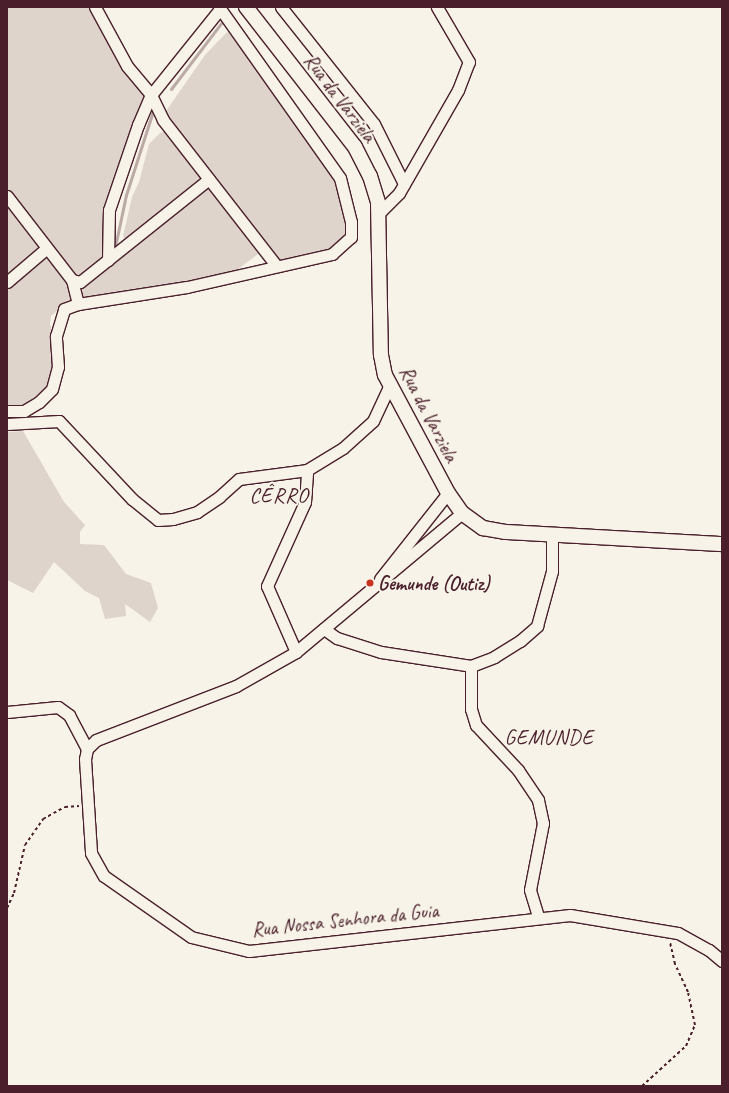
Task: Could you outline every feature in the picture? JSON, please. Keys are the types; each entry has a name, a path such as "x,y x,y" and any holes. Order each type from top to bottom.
{"main road":[{"name":"Rua da Varziela","path":"246,7 355,147 370,176 378,214 381,355 389,387 448,493 462,513 483,528 722,544"}],"street":[{"path":"95,7 127,66 152,95 163,120 276,265"},
{"path":"281,7 374,124 404,184"},
{"path":"378,214 404,184 458,90 469,62 437,7"},
{"path":"7,411 24,411 39,402 52,388 58,367 56,336 60,315 64,309 78,304 187,287 276,265 332,254 351,236 351,222 340,178 219,8 152,95 138,125 109,210 108,260"},
{"path":"72,280 80,282 209,179"},
{"path":"7,196 72,280 78,304"},
{"path":"7,282 47,248"},
{"path":"7,424 59,421 132,499 158,520 197,512 219,498 239,479 306,470 344,448 373,421 389,387"},
{"path":"296,652 267,586 305,502 306,470"},
{"path":"381,584 380,578 448,493"},
{"path":"7,712 58,707 69,715 87,749 107,735 236,686 296,652 381,584 462,513"},
{"path":"324,629 337,638 381,652 470,666 494,657 520,641 537,626 552,571 552,533"},
{"path":"470,666 471,709 476,725 518,770 538,800 544,823 530,890 538,917"},
{"name":"Rua Nossa Senhora da Guia","path":"87,749 91,853 104,876 191,937 249,951 538,917 570,915 673,932 709,950 722,961"}],"path":[{"path":"7,908 14,893 25,844 43,820 65,807 88,805"},
{"path":"642,1086 686,1046 694,1025 688,992 675,964 670,942 673,932"}],"shaded area":[{"path":"7,7 93,7 147,94 113,187 106,257 76,279 7,194"},
{"path":"227,32 231,33 337,176 348,235 335,249 278,262 164,114 205,55"},
{"path":"167,130 206,178 125,240 123,236 132,197 139,182 149,144 160,133"},
{"path":"209,181 262,251 237,270 220,277 81,302 76,288"},
{"path":"7,201 43,247 7,275"},
{"path":"47,252 68,277 73,298 51,316 50,324 54,339 55,360 48,387 20,408 7,409 7,286"},
{"path":"23,431 64,502 85,525 80,532 80,544 104,545 126,574 151,583 158,608 150,622 125,604 126,616 105,619 99,598 85,591 54,562 33,593 7,580 7,432"}],"waterway":[{"path":"171,89 222,22"},
{"path":"115,247 126,195 153,111"}],"place":[{"name":"Gemunde (Outiz)","path":"370,583"}],"district":[{"name":"CÊRRO","path":"279,495"},
{"name":"GEMUNDE","path":"549,737"}]}
